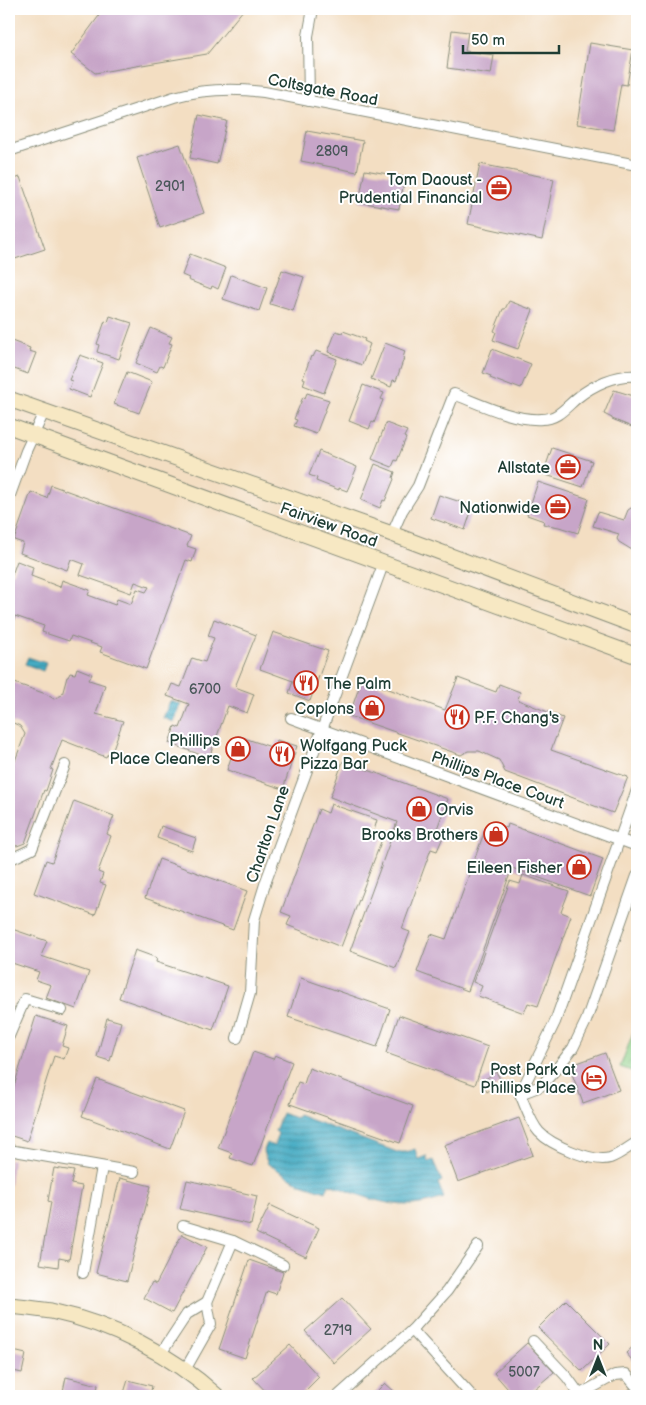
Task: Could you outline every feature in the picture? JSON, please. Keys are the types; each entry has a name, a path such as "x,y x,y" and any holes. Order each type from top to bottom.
{"main road":[{"name":"Fairview Road","path":"9,399 392,534 637,626"},
{"name":"Fairview Road","path":"9,426 637,656"},
{"path":"9,1306 50,1311 111,1329 185,1370 218,1396"}],"street":[{"path":"309,101 308,36 314,9"},
{"name":"Coltsgate Road","path":"9,151 186,94 225,89 251,90 637,165"},
{"path":"392,534 402,511 418,486 454,394 524,419 544,420 561,414 577,398 596,386 614,378 637,376"},
{"path":"10,495 44,412"},
{"name":"Charlton Lane","path":"238,1038 250,993 254,920 269,872 384,562"},
{"name":"Phillips Place Court","path":"291,718 637,846"},
{"path":"11,857 32,849 65,766"},
{"path":"520,1094 555,1022 637,790"},
{"path":"520,1094 541,1086 572,1048 586,1021 637,876"},
{"path":"9,1036 26,999 62,1010"},
{"path":"520,1094 539,1132 551,1142 590,1157 610,1158 637,1142"},
{"path":"9,1150 134,1172"},
{"path":"83,1273 102,1167"},
{"path":"183,1226 234,1241 283,1265"},
{"path":"185,1370 211,1324 207,1302 234,1241"},
{"path":"338,1396 412,1330 447,1291 478,1246"},
{"path":"160,1355 187,1314 207,1302"},
{"path":"412,1330 472,1396"},
{"path":"533,1341 567,1377 579,1396 615,1375 626,1374 637,1387"}],"green space":[{"path":"637,1022 637,1073 620,1067"}],"water":[{"path":"28,657 46,663 43,671 25,664"},
{"path":"170,701 181,704 174,722 163,718"},
{"path":"282,1113 296,1118 298,1115 397,1152 415,1149 418,1159 426,1156 428,1162 433,1160 442,1181 438,1183 444,1198 417,1205 391,1204 370,1199 329,1184 326,1192 301,1184 268,1164 263,1152 267,1143 274,1146 278,1133 275,1131"}],"building":[{"path":"104,9 244,9 207,54 95,73 71,54"},
{"path":"452,30 468,32 465,51 494,55 491,74 447,68"},
{"path":"590,43 633,50 627,85 621,84 613,130 577,124"},
{"path":"199,115 227,121 217,164 190,158"},
{"path":"307,131 363,141 357,172 301,161"},
{"path":"180,144 204,213 160,228 137,158"},
{"path":"480,164 554,179 542,240 468,224"},
{"path":"365,170 405,177 399,209 359,202"},
{"path":"20,177 45,249 9,261 9,181"},
{"path":"190,254 226,268 218,289 212,286 211,289 188,280 189,278 182,275"},
{"path":"282,270 304,277 293,311 270,304"},
{"path":"231,275 267,288 259,311 223,299"},
{"path":"509,301 533,310 518,349 493,340 496,332 494,331 503,309 505,309"},
{"path":"110,316 132,323 119,359 97,352 99,345 97,344 105,321 108,322"},
{"path":"151,328 172,337 169,343 172,344 163,367 160,366 157,372 136,363"},
{"path":"336,331 342,333 343,331 365,339 364,341 370,344 362,365 328,352"},
{"path":"9,340 30,348 29,351 36,353 28,374 9,367"},
{"path":"385,343 405,351 396,381 393,380 391,387 371,379"},
{"path":"492,349 531,364 521,388 513,385 513,387 490,378 491,376 483,373"},
{"path":"316,351 337,359 324,393 303,385 305,379 303,378 311,356 313,357"},
{"path":"80,355 103,363 90,397 69,389 72,381 69,380"},
{"path":"127,372 152,382 139,413 114,404"},
{"path":"363,385 384,393 374,423 372,422 369,429 349,421"},
{"path":"614,390 637,397 637,429 604,414"},
{"path":"307,393 329,400 316,434 294,426 297,420 294,419 303,397 305,398"},
{"path":"386,423 407,431 397,461 395,460 392,467 372,459"},
{"name":"Allstate","path":"552,448 592,461 583,487 543,474"},
{"path":"319,451 357,467 347,491 339,488 339,490 316,481 317,478 309,475"},
{"path":"375,464 395,472 385,501 383,500 380,508 361,500"},
{"name":"Nationwide","path":"538,482 589,499 578,533 543,524 544,521 527,515"},
{"path":"51,485 191,536 187,546 196,549 192,562 186,560 146,669 100,652 102,647 71,636 69,641 42,632 44,626 15,616 13,623 9,621 9,583 17,561 33,567 31,576 60,587 62,580 90,590 88,595 115,605 117,599 131,604 137,589 146,592 149,587 135,582 131,593 80,575 84,564 71,559 67,570 20,553 23,543 14,540 31,492 47,498"},
{"path":"439,495 473,506 465,530 431,518"},
{"path":"637,508 637,553 619,542 617,539 619,534 593,526 598,512 624,520 628,510"},
{"path":"214,619 256,635 235,687 254,694 247,713 228,706 209,758 169,743 175,726 180,728 189,704 167,696 172,684 181,687 192,658 205,662 214,638 208,636"},
{"path":"273,632 328,651 310,701 289,693 293,681 260,669"},
{"path":"77,668 92,674 89,680 105,685 96,714 123,721 111,754 108,753 106,757 62,740 51,769 53,770 46,791 44,790 25,843 17,846 9,843 9,777 25,734 20,726 9,721 9,681 46,694 54,699 62,695 67,677 70,673 75,674"},
{"path":"458,678 496,692 499,684 520,692 518,700 563,718 551,750 628,777 613,813 505,772 499,760 479,751 468,751 461,755 349,716 362,679 445,710"},
{"path":"238,736 274,748 277,740 297,746 283,789 227,770"},
{"path":"343,761 448,799 435,834 443,837 437,851 431,849 402,929 410,932 396,968 350,951 397,822 330,797"},
{"path":"74,801 114,816 107,834 111,836 98,872 103,874 100,883 106,885 95,915 34,893 46,860 52,862"},
{"path":"331,804 377,820 374,831 384,834 341,947 287,925 291,916 281,912 319,809 328,813"},
{"path":"508,824 603,859 590,896 512,868 468,991 417,972 431,934 446,939 485,830 495,834 498,825 507,828"},
{"path":"161,826 196,838 192,851 157,838"},
{"path":"159,859 247,891 233,930 145,898"},
{"path":"523,875 569,891 561,912 571,916 538,1006 528,1003 524,1013 478,996 482,986 473,982 510,881 520,884"},
{"path":"9,928 47,941 41,956 89,972 76,1009 46,998 51,985 36,980 39,972 9,962"},
{"path":"135,950 157,958 156,962 228,986 213,1030 119,998"},
{"path":"301,978 390,1009 377,1047 288,1017"},
{"path":"399,1015 488,1047 475,1085 386,1053"},
{"path":"36,1016 68,1026 62,1046 68,1048 64,1059 54,1056 27,1141 9,1135 9,1102"},
{"path":"107,1018 121,1022 110,1061 97,1057"},
{"path":"253,1052 273,1059 275,1055 292,1062 253,1166 230,1158 232,1153 218,1148"},
{"name":"Post Park at Phillips Place","path":"605,1053 619,1090 583,1103 569,1066"},
{"path":"309,1068 413,1106 400,1143 290,1104 298,1082 304,1084"},
{"path":"496,1072 502,1082 487,1092 481,1082"},
{"path":"97,1079 184,1111 170,1149 82,1116"},
{"path":"519,1118 533,1155 458,1182 444,1145"},
{"path":"9,1159 13,1160 10,1185 9,1185"},
{"path":"54,1168 74,1171 71,1184 82,1186 69,1260 59,1258 58,1267 40,1264 51,1202 48,1201"},
{"path":"120,1178 151,1186 127,1281 96,1273"},
{"path":"187,1180 257,1196 251,1225 180,1209"},
{"path":"270,1205 319,1228 306,1257 256,1233"},
{"path":"182,1234 207,1247 172,1313 144,1298 152,1282 156,1284"},
{"path":"249,1260 283,1272 276,1294 267,1291 245,1358 219,1349"},
{"path":"342,1298 371,1329 334,1363 305,1331"},
{"path":"566,1300 610,1344 582,1371 538,1328"},
{"path":"527,1343 554,1372 526,1396 514,1396 494,1373"},
{"path":"637,1343 637,1366 626,1353"},
{"path":"290,1345 319,1377 300,1396 270,1396 253,1378"},
{"path":"9,1350 26,1354 22,1373 9,1370"},
{"path":"66,1377 98,1385 96,1396 62,1396"},
{"path":"128,1380 152,1386 150,1396 123,1396"},
{"path":"385,1383 395,1392 391,1396 372,1396"},
{"path":"631,1388 637,1396 619,1396"}],"place":[{"name":"Tom Daoust - Prudential Financial","path":"499,188"},
{"name":"Allstate","path":"568,467"},
{"name":"Nationwide","path":"558,507"},
{"name":"The Palm","path":"306,683"},
{"name":"Coplons","path":"372,708"},
{"name":"P.F. Chang's","path":"457,717"},
{"name":"Phillips Place Cleaners","path":"238,749"},
{"name":"Wolfgang Puck Pizza Bar","path":"282,754"},
{"name":"Orvis","path":"419,809"},
{"name":"Brooks Brothers","path":"496,834"},
{"name":"Eileen Fisher","path":"579,867"},
{"name":"Post Park at Phillips Place","path":"594,1078"}]}
